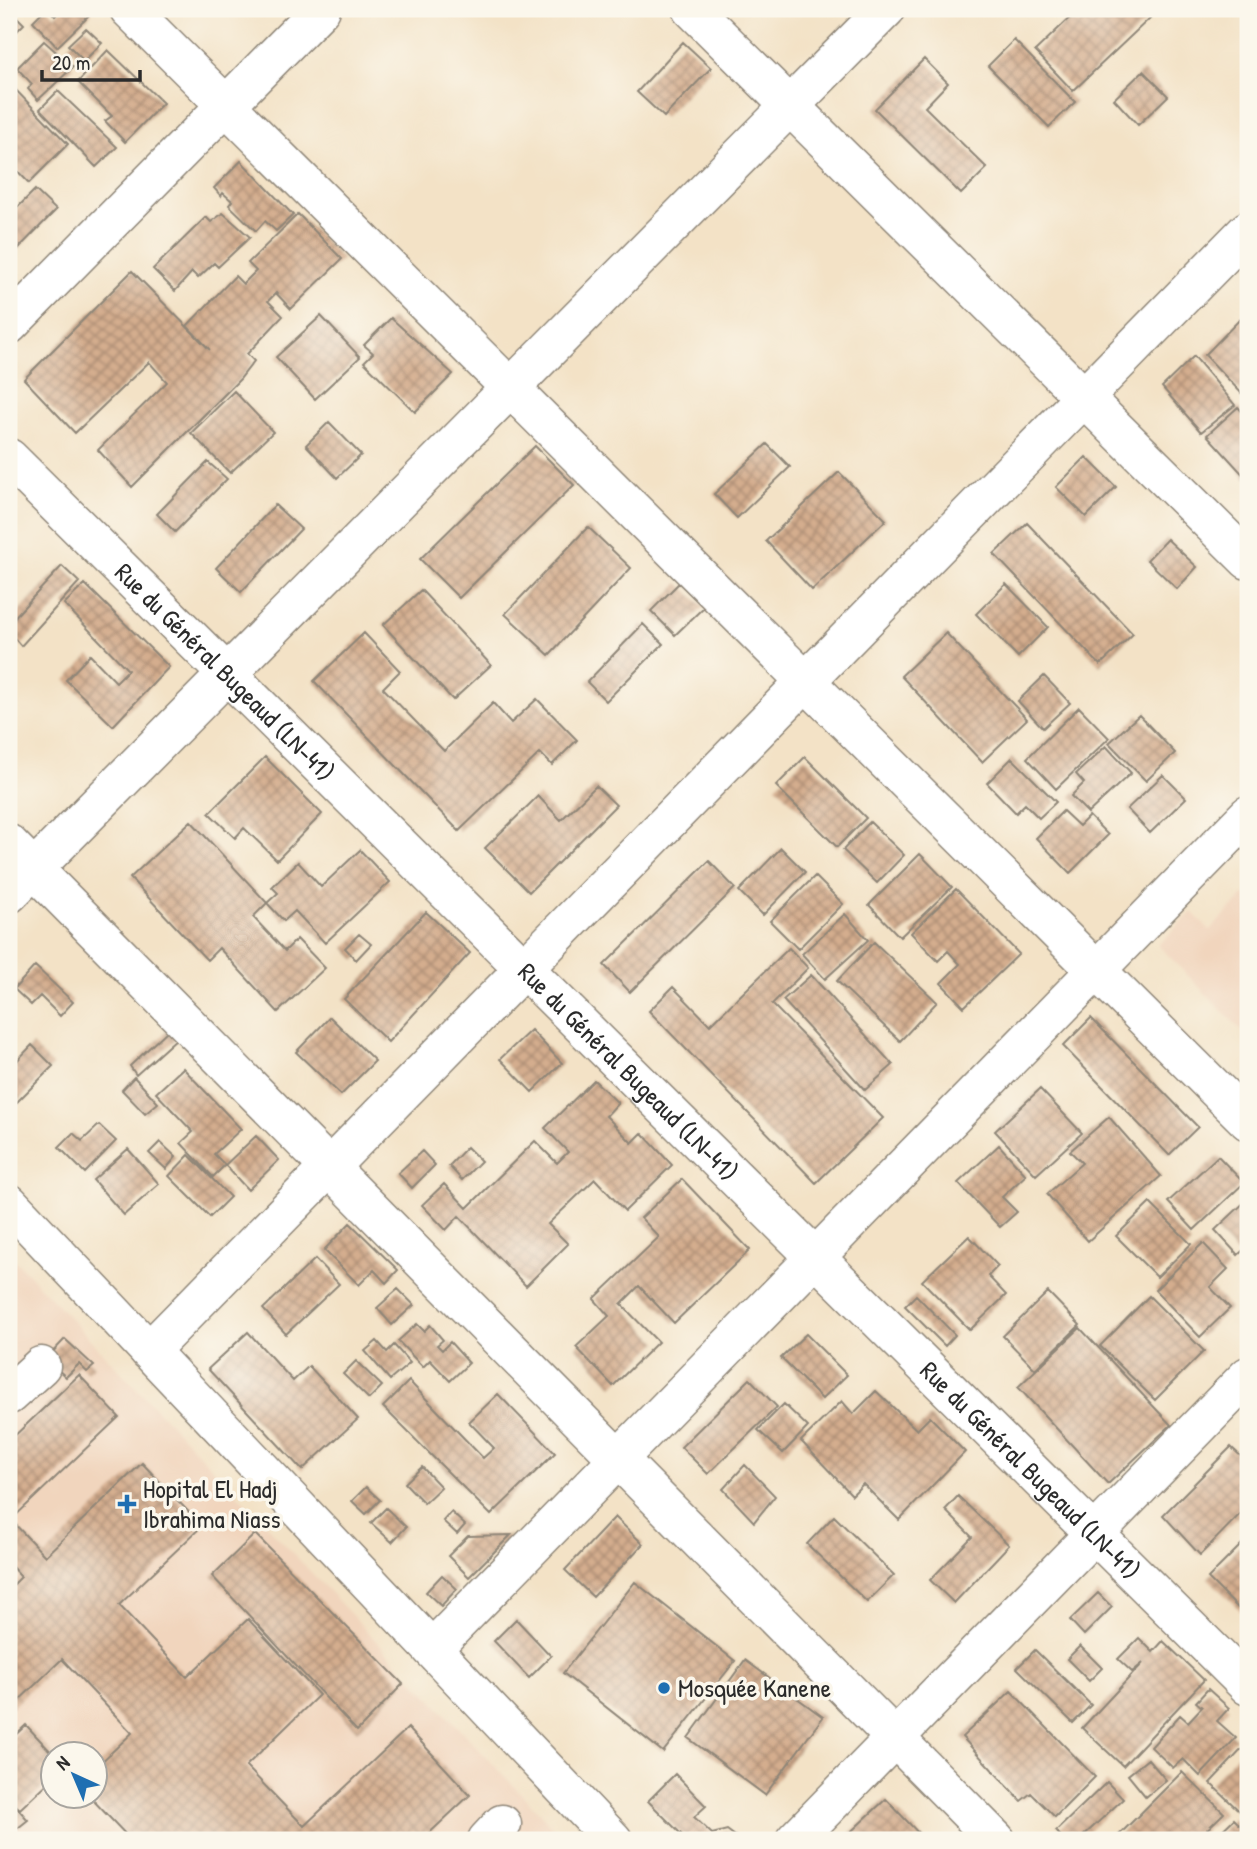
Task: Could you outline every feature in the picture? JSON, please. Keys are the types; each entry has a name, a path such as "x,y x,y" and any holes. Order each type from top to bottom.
{"street":[{"path":"129,9 1248,1121"},
{"path":"9,324 321,9"},
{"path":"692,9 1248,559"},
{"path":"886,9 227,674 17,869 329,1167 996,1840"},
{"path":"149,1350 1248,230"},
{"name":"Rue du Général Bugeaud (LN-41)","path":"9,458 1248,1686"},
{"path":"432,1648 1248,815"},
{"path":"9,1203 613,1840"},
{"path":"794,1840 1248,1376"}],"shaded area":[{"path":"1248,892 1248,1037 1158,945 1192,912 1210,930"},
{"name":"Hopital El Hadj Ibrahima Niass","path":"9,1254 565,1840 9,1840"}],"building":[{"path":"9,9 24,24 9,39"},
{"path":"45,9 49,9 55,16 62,9 87,9 92,13 57,47 33,21"},
{"path":"1079,9 1142,9 1150,18 1073,91 1035,51"},
{"path":"86,28 102,43 84,61 68,45"},
{"path":"1014,40 1075,102 1049,127 988,66"},
{"path":"44,41 73,67 38,100 28,89 32,84 17,68"},
{"path":"683,42 711,68 664,117 637,92"},
{"path":"108,50 163,103 125,142 105,121 112,116 78,82"},
{"path":"924,59 948,83 925,107 987,168 961,194 875,109"},
{"path":"1143,71 1168,96 1138,125 1114,99"},
{"path":"9,83 68,144 29,183 9,162"},
{"path":"58,91 117,147 96,167 40,109"},
{"path":"241,161 293,215 276,231 265,221 256,231 229,205 232,201 223,193 221,196 214,188"},
{"path":"35,190 56,210 9,258 9,216"},
{"path":"223,213 250,237 218,267 214,263 198,278 192,272 175,291 153,269 206,217 211,222"},
{"path":"298,214 342,259 291,309 276,293 268,301 283,316 247,354 254,361 240,379 132,487 98,450 167,382 149,362 75,433 24,379 132,271 210,350 187,326 235,276 243,284 256,271 248,263"},
{"path":"1248,311 1248,393 1245,397 1205,355"},
{"path":"321,316 360,357 315,399 276,357"},
{"path":"391,318 453,374 415,412 364,362 373,353 364,345"},
{"path":"1194,356 1235,405 1201,432 1162,387"},
{"path":"234,391 273,432 230,473 191,433"},
{"path":"1238,407 1248,418 1248,480 1207,435"},
{"path":"329,422 361,455 337,478 306,445"},
{"path":"767,444 790,467 737,518 714,494"},
{"path":"535,446 574,485 459,598 420,559"},
{"path":"1086,457 1116,487 1086,517 1056,487"},
{"path":"208,462 227,479 175,532 157,514"},
{"path":"839,472 886,520 812,590 766,541"},
{"path":"275,505 301,529 241,592 216,568"},
{"path":"1027,523 1133,634 1100,665 994,554"},
{"path":"588,527 631,568 549,655 505,614"},
{"path":"1167,539 1197,567 1177,589 1147,560"},
{"path":"62,566 79,582 21,646 9,632 9,623"},
{"path":"679,583 704,607 675,635 651,611"},
{"path":"85,584 169,667 113,726 66,680 90,655 116,682 128,670 64,604"},
{"path":"1006,584 1048,627 1018,657 976,614"},
{"path":"421,590 491,665 453,700 383,625"},
{"path":"643,624 663,644 606,701 587,682"},
{"path":"364,633 400,671 383,688 444,751 493,703 511,723 537,699 577,740 552,765 540,753 459,831 314,681"},
{"path":"946,633 1027,719 982,762 901,676"},
{"path":"1044,676 1070,703 1043,728 1018,701"},
{"path":"1079,707 1109,738 1056,789 1027,758"},
{"path":"1139,715 1175,753 1146,781 1109,743"},
{"path":"1106,746 1131,773 1088,813 1071,796 1084,783 1076,774"},
{"path":"265,757 322,814 277,860 244,828 235,838 209,813"},
{"path":"805,757 866,818 837,847 776,786"},
{"path":"1012,758 1056,802 1039,818 1025,804 1016,813 987,783"},
{"path":"1163,775 1186,798 1150,833 1127,809"},
{"path":"596,786 616,805 529,892 485,848 538,796 561,820"},
{"path":"1063,811 1079,826 1089,816 1108,835 1070,873 1036,838"},
{"path":"191,821 267,903 253,917 285,951 297,939 325,968 278,1012 219,948 207,960 130,878"},
{"path":"870,822 904,855 877,883 843,850"},
{"path":"781,848 805,872 763,915 739,891"},
{"path":"360,850 390,882 325,943 295,911 284,921 267,903 278,893 272,887 298,862 321,887"},
{"path":"920,854 952,887 900,937 869,905"},
{"path":"709,861 735,888 630,992 604,965"},
{"path":"815,876 843,904 798,949 770,921"},
{"path":"956,889 1019,954 964,1007 941,983 960,964 948,951 938,961 911,933"},
{"path":"426,912 470,953 388,1042 344,999"},
{"path":"845,914 868,940 825,979 802,954"},
{"path":"359,934 371,944 356,960 345,948"},
{"path":"874,942 937,1002 900,1041 837,981"},
{"path":"789,948 808,968 772,1004 883,1118 816,1183 649,1011 673,987 710,1025"},
{"path":"35,966 73,1002 60,1016 40,996 31,1005 14,989"},
{"path":"811,975 893,1065 865,1090 783,1000"},
{"path":"330,1017 375,1061 341,1095 296,1052"},
{"path":"1091,1018 1198,1127 1169,1155 1063,1046"},
{"path":"168,1030 177,1038 136,1075 130,1066"},
{"path":"531,1030 562,1063 532,1092 500,1059"},
{"path":"32,1045 53,1066 9,1110 9,1069"},
{"path":"183,1068 241,1129 214,1154 225,1165 213,1177 181,1143 193,1132 156,1093"},
{"path":"134,1077 158,1103 145,1114 122,1090"},
{"path":"594,1080 618,1103 606,1116 632,1143 642,1133 672,1165 625,1211 595,1179 548,1224 568,1244 526,1286 459,1216 446,1230 422,1205 444,1184 467,1208 535,1141 557,1163 568,1152 545,1128"},
{"path":"1040,1089 1082,1133 1036,1175 995,1131"},
{"path":"1109,1117 1161,1176 1088,1241 1047,1194 1082,1163 1070,1151"},
{"path":"99,1125 116,1141 85,1173 59,1147 73,1133 82,1141"},
{"path":"256,1136 279,1160 248,1190 225,1165"},
{"path":"160,1142 176,1157 166,1169 149,1153"},
{"path":"999,1145 1026,1175 1002,1197 1017,1212 1000,1227 958,1183"},
{"path":"467,1147 481,1161 462,1180 449,1166"},
{"path":"128,1149 159,1184 124,1215 93,1180"},
{"path":"422,1151 435,1165 412,1188 398,1173"},
{"path":"189,1155 230,1197 210,1217 169,1176"},
{"path":"1218,1156 1244,1183 1194,1230 1168,1202"},
{"path":"682,1179 750,1250 674,1323 639,1286 621,1304 658,1342 613,1386 576,1347 609,1316 594,1299 659,1237 641,1218"},
{"path":"1248,1199 1248,1246 1238,1255 1215,1230"},
{"path":"1150,1203 1191,1244 1157,1277 1116,1236"},
{"path":"350,1223 398,1270 386,1283 374,1270 359,1285 324,1250"},
{"path":"969,1236 998,1266 988,1276 1006,1295 970,1330 922,1281"},
{"path":"1203,1243 1228,1269 1210,1287 1230,1308 1200,1337 1155,1290"},
{"path":"315,1259 339,1284 286,1334 263,1309"},
{"path":"398,1289 414,1305 392,1325 377,1308"},
{"path":"1048,1292 1080,1325 1035,1369 1003,1336"},
{"path":"916,1295 955,1335 945,1346 905,1306"},
{"path":"1149,1296 1204,1351 1155,1400 1100,1346"},
{"path":"417,1324 424,1331 430,1325 443,1340 437,1345 442,1350 450,1342 469,1363 450,1381 430,1360 423,1367 398,1341"},
{"path":"1080,1328 1171,1425 1108,1484 1018,1387"},
{"path":"248,1332 293,1381 309,1366 358,1419 302,1470 208,1369"},
{"path":"806,1334 847,1375 822,1399 781,1358"},
{"path":"65,1339 94,1366 87,1372 79,1364 66,1377 46,1359"},
{"path":"377,1341 387,1352 394,1345 410,1363 390,1380 365,1351"},
{"path":"356,1361 382,1386 369,1399 343,1374"},
{"path":"79,1375 119,1417 11,1520 45,1556 142,1463 202,1526 119,1605 187,1677 248,1619 319,1695 246,1766 304,1826 408,1728 470,1795 422,1840 131,1840 103,1811 108,1811 108,1756 132,1733 62,1659 9,1710 9,1589 21,1577 9,1564 9,1441"},
{"path":"750,1379 777,1407 708,1474 681,1447"},
{"path":"409,1381 483,1458 494,1448 469,1422 498,1394 555,1453 491,1515 383,1407"},
{"path":"876,1391 917,1430 930,1417 965,1452 899,1520 863,1484 852,1495 801,1441 842,1401 853,1414"},
{"path":"784,1404 808,1427 783,1453 758,1430"},
{"path":"1231,1447 1248,1463 1248,1506 1200,1555 1163,1515"},
{"path":"745,1465 775,1496 754,1522 723,1489"},
{"path":"422,1467 441,1487 424,1503 405,1483"},
{"path":"366,1487 380,1500 366,1514 352,1501"},
{"path":"958,1496 1009,1545 954,1603 930,1580 972,1537 945,1510"},
{"path":"386,1508 406,1527 392,1542 371,1523"},
{"path":"451,1512 465,1525 457,1534 443,1521"},
{"path":"834,1516 894,1575 867,1602 807,1544"},
{"path":"615,1517 643,1544 593,1597 565,1570"},
{"path":"255,1534 403,1684 357,1731 212,1576"},
{"path":"511,1535 469,1577 448,1556 468,1536"},
{"path":"1248,1538 1248,1618 1208,1578"},
{"path":"442,1575 457,1589 441,1606 426,1592"},
{"path":"635,1582 735,1661 663,1752 563,1673"},
{"path":"1098,1593 1112,1607 1084,1635 1070,1620"},
{"path":"516,1619 551,1656 529,1678 494,1641"},
{"path":"1139,1638 1153,1652 1163,1641 1204,1680 1123,1766 1082,1728 1143,1663 1132,1672 1118,1659"},
{"path":"1080,1646 1102,1668 1089,1681 1067,1659"},
{"path":"1035,1650 1091,1705 1073,1723 1017,1668"},
{"path":"745,1660 823,1717 765,1795 688,1738"},
{"path":"1208,1689 1229,1708 1217,1721 1236,1738 1200,1776 1183,1759 1173,1768 1151,1747 1180,1715 1188,1722 1202,1707 1196,1702"},
{"path":"1011,1691 1095,1777 1055,1817 1031,1793 1021,1801 962,1737"},
{"path":"26,1725 41,1741 38,1741 38,1792 20,1809 12,1802 28,1820 18,1828 9,1818 9,1741"},
{"path":"1244,1747 1248,1751 1248,1819 1210,1783"},
{"path":"1148,1759 1166,1780 1146,1797 1128,1775"},
{"path":"1182,1772 1224,1813 1196,1840 1114,1840"},
{"path":"675,1774 706,1806 694,1817 712,1834 727,1830 735,1836 730,1840 687,1840 648,1801"},
{"path":"1107,1782 1123,1799 1079,1840 1064,1840 1056,1831"},
{"path":"886,1799 925,1840 842,1840"},
{"path":"1234,1819 1248,1833 1248,1840 1212,1840"}],"place":[{"name":"Hopital El Hadj Ibrahima Niass","path":"127,1504"},
{"name":"Mosquée Kanene","path":"664,1688"}]}
